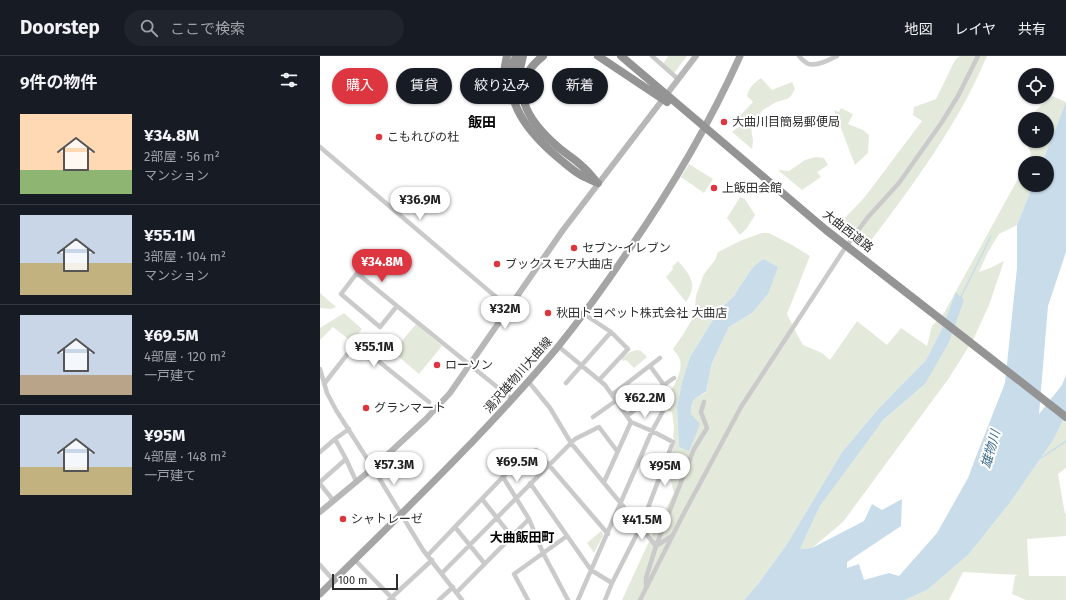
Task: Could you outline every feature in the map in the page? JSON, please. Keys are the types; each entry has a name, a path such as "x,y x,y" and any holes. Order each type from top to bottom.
{"highway":[{"path":"507,56 503,70 504,84 508,96 521,118 536,137 551,152 578,174 598,183"},
{"path":"516,56 512,68 511,88 513,98 521,118"},
{"path":"519,68 523,56"},
{"path":"531,68 544,56"},
{"path":"598,56 653,88"},
{"path":"621,56 653,88"},
{"name":"大曲西道路","path":"653,88 695,120 826,230 1066,418"},
{"path":"525,104 530,117 540,130 583,167 598,183"}],"main road":[{"name":"湯沢雄物川大曲線","path":"320,594 464,450 528,381 584,314 678,176 740,56"}],"street":[{"path":"652,56 678,79"},
{"path":"320,512 373,468 431,415 450,394 563,230 696,56"},
{"path":"799,56 808,64 811,64 824,62 837,56"},
{"path":"640,600 672,535 739,411 759,378 844,248 868,217 899,182 942,122 958,96 978,56"},
{"path":"320,147 509,308"},
{"path":"397,306 380,327 341,294 357,273 512,399"},
{"path":"584,314 611,332 628,348 599,380"},
{"path":"566,383 611,332"},
{"path":"324,384 356,343 429,402"},
{"path":"558,346 599,380 613,394 631,422 673,442 641,526 605,600"},
{"path":"613,394 660,358"},
{"path":"650,366 664,385"},
{"path":"320,369 330,401 349,429 423,550 462,600"},
{"path":"627,416 637,408 645,398 674,378"},
{"path":"528,381 550,408 571,443 656,546"},
{"path":"593,417 617,400"},
{"path":"646,588 646,578 656,546 694,449 707,428 701,412 704,402"},
{"path":"578,600 652,431 663,411"},
{"path":"604,482 631,422"},
{"path":"442,573 548,465 576,439 599,427 617,451"},
{"path":"320,452 334,438 349,429"},
{"path":"334,438 356,481"},
{"path":"428,555 522,458 536,450 608,534"},
{"path":"333,500 320,483 346,459"},
{"path":"503,477 529,519 543,553 568,600"},
{"path":"530,484 591,570 612,583"},
{"path":"482,499 498,517 512,537"},
{"path":"457,592 529,519"},
{"path":"455,527 485,564"},
{"path":"656,546 672,535"},
{"path":"528,600 514,574 566,536"},
{"path":"355,560 391,599 432,560"},
{"path":"320,565 334,581"},
{"path":"439,600 453,587"}],"green space":[{"path":"668,56 687,56 674,73 663,64"},
{"path":"960,56 987,56 962,107 948,131 900,202 866,247 837,226 864,198 922,121 913,115 914,107 936,99 955,60"},
{"path":"761,78 772,90 792,82 795,89 791,96 787,99 776,102 763,110 755,118 741,124 737,120 738,118 753,102 747,96 749,90"},
{"path":"1054,97 1066,102 1054,132 1054,112 1034,112 1043,104 1054,104"},
{"path":"841,108 853,114 848,124 863,130 869,135 868,153 855,165 834,110 839,112"},
{"path":"750,121 753,141 752,149 732,132"},
{"path":"1029,148 1048,148 1045,156 1030,156 1031,154"},
{"path":"815,157 824,158 828,165 817,172 821,177 802,190 778,170 789,171 805,160"},
{"path":"689,164 713,179 704,193 681,177"},
{"path":"1018,179 1018,192 1030,192 1017,225 999,234 988,252 979,272 1004,261 989,305 974,338 949,378 843,522 812,548 800,549 820,506 863,444 883,420 925,384 956,293 941,331 926,360 880,407 842,452 787,544 758,584 744,600 622,600 651,537 674,493 667,467 675,443 673,436 674,428 672,412 660,407 651,396 664,386 670,392 676,381 681,364 679,357 673,349 694,316 696,296 704,274 715,260 718,252 742,240 762,233 769,233 810,256 787,314 793,326 737,415 793,327 803,345 822,353 830,360 857,321 887,345 901,328 927,346 932,326 944,313","holes":["763,259 768,294 752,313 729,327 712,363 706,393 698,396 692,403 691,414 695,419 679,447 677,407 682,382 690,357 719,310 734,296 753,267"]},
{"path":"740,197 745,199 755,215 747,228 740,235 727,218"},
{"path":"678,261 689,276 692,285 690,296 686,302 666,277"},
{"path":"320,293 336,307 331,309 320,308"},
{"path":"344,313 362,329 352,342 333,327 320,340 320,328"},
{"path":"416,324 442,346 419,374 393,352"},
{"path":"637,350 641,351 647,357 634,368 626,360 623,361 621,358 630,352"},
{"path":"1066,414 1066,468 1058,474 1066,514 1066,536 1027,539 1029,576 1066,576 1066,600 1026,600 1012,594 1015,576 1019,575 963,572 949,600 905,600 927,590 968,555 1009,504 1054,439"},
{"path":"601,531 603,536 594,553 587,543"}],"water":[{"name":"雄物川","path":"1066,102 1066,252 1048,306 1039,414 1062,385 1066,375 1066,414 1054,439 1009,504 968,555 927,590 905,600 744,600 758,584 787,544 842,452 880,407 926,360 941,331 956,292 964,300 949,342 925,384 883,420 820,506 800,549 812,548 864,521 872,504 882,510 902,499 901,526 847,562 847,568 859,564 864,580 889,573 899,576 937,533 968,478 1005,383 1017,268 1017,225 1030,192 1054,192 1054,156 1045,156 1048,148 1054,148 1054,132"},
{"path":"763,259 778,267 768,294 752,313 729,327 712,363 706,392 698,396 692,403 691,414 700,424 689,451 679,447 677,407 682,382 690,357 719,310 734,296 753,267"}],"waterway":[{"path":"961,297 991,236"},
{"path":"1041,458 1066,441"}],"place":[{"name":"大曲川目簡易郵便局","path":"724,122"},
{"name":"こもれびの杜","path":"379,137"},
{"name":"上飯田会館","path":"714,188"},
{"name":"セブン-イレブン","path":"574,248"},
{"name":"ブックスモア大曲店","path":"497,264"},
{"name":"秋田トヨペット株式会社 大曲店","path":"548,313"},
{"name":"ローソン","path":"437,365"},
{"name":"グランマート","path":"366,408"},
{"name":"シャトレーゼ","path":"343,519"}],"district":[{"name":"飯田","path":"482,122"},
{"name":"大曲飯田町","path":"522,537"}]}
